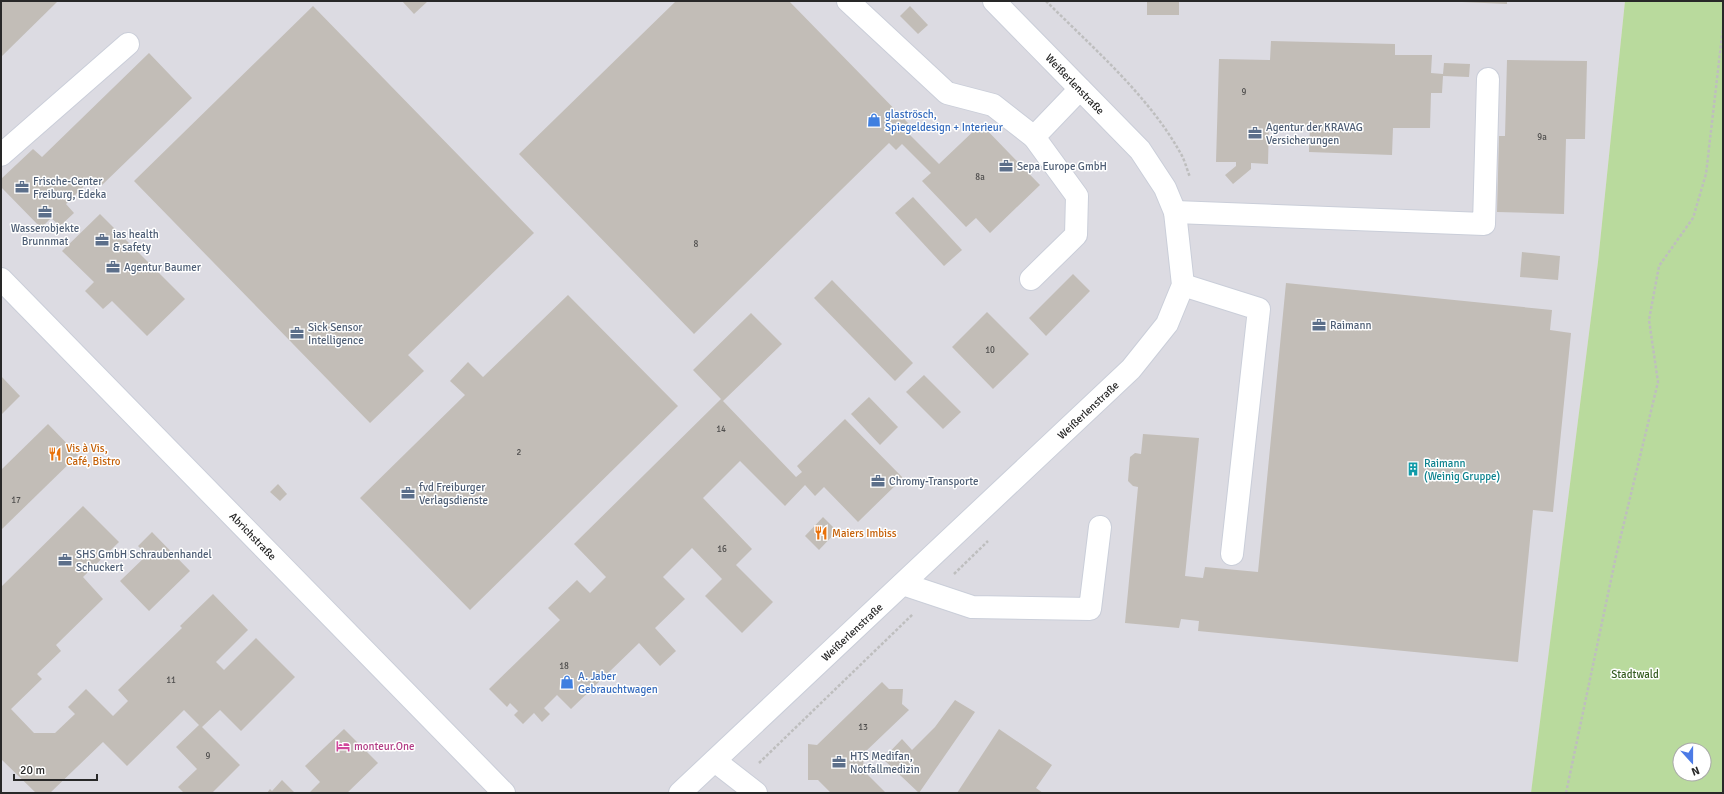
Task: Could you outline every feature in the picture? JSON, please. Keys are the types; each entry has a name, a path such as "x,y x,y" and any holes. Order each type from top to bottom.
{"street":[{"path":"848,1 948,93 993,105 1034,137 1077,196 1076,235 1031,279"},
{"name":"Weißerlenstraße","path":"680,793 1131,369 1167,324 1183,285 1175,212 1165,188 1140,150 994,1"},
{"path":"1,155 128,44"},
{"path":"1175,212 1484,224 1488,80"},
{"path":"1034,137 1080,89"},
{"name":"Abrichstraße","path":"1,279 504,793"},
{"path":"1183,285 1259,309 1232,554"},
{"path":"903,584 972,607 1090,609 1100,528"},
{"path":"715,761 748,787"}],"path":[{"path":"1046,1 1113,67 1159,119 1182,155 1202,213"},
{"path":"1566,793 1616,556 1658,382 1649,320 1659,266 1693,218 1706,174 1723,27"},
{"path":"748,787 934,594 990,539"}],"shaded area":[{"path":"1,1 1625,1 1598,262 1531,793 1,793"}],"green space":[{"name":"Stadtwald","path":"1625,1 1723,1 1723,793 1531,793 1598,262"}],"building":[{"path":"1,1 58,1 1,57"},
{"path":"402,1 428,1 414,14"},
{"path":"676,1 789,1 909,124 904,129 939,164 981,124 1040,185 990,233 976,218 966,227 922,181 931,173 902,144 896,150 889,143 694,334 519,154"},
{"path":"1147,1 1179,1 1179,15 1147,15"},
{"path":"1507,1 1507,4 1462,2"},
{"path":"313,6 534,233 408,355 424,371 370,423 134,181"},
{"path":"910,6 928,25 918,34 900,16"},
{"path":"1271,41 1395,44 1395,55 1432,55 1431,73 1443,74 1444,63 1470,64 1469,77 1443,76 1442,93 1431,93 1430,128 1393,128 1392,155 1309,152 1310,125 1269,124 1268,164 1251,163 1251,169 1233,184 1225,175 1236,166 1236,162 1216,162 1219,59 1270,60"},
{"path":"149,53 192,98 102,185 94,177 77,193 66,204 74,213 60,226 51,218 41,228 1,187 1,179 33,149 42,157"},
{"path":"1507,60 1587,61 1585,139 1566,139 1564,214 1497,212 1499,136 1505,136"},
{"path":"913,197 962,250 944,266 895,213"},
{"path":"100,214 185,299 147,336 112,301 103,309 85,291 94,282 62,251"},
{"path":"1522,252 1560,256 1558,280 1520,277"},
{"path":"1073,274 1090,291 1046,336 1029,318"},
{"path":"832,280 913,363 895,381 814,298"},
{"name":"Raimann (Weinig Gruppe)","path":"1286,283 1552,310 1550,330 1571,333 1553,512 1533,510 1518,662 1198,631 1199,621 1181,619 1179,628 1125,623 1138,487 1133,486 1128,481 1130,457 1135,453 1141,454 1143,434 1199,438 1185,576 1203,578 1205,567 1258,572"},
{"path":"568,295 678,406 470,610 360,498 465,395 450,381 468,362 483,377"},
{"path":"987,312 1029,354 993,389 952,347"},
{"path":"751,313 782,344 723,401 796,477 802,472 797,466 845,419 903,478 858,522 824,487 815,496 805,485 785,506 740,461 703,498 752,549 736,565 773,602 742,633 705,596 722,579 692,548 663,577 685,599 655,628 676,651 660,666 639,643 571,709 557,695 544,708 550,714 542,722 534,713 523,724 514,715 518,711 510,703 507,707 489,689 560,620 548,608 577,580 590,593 606,577 574,544 721,399 693,370"},
{"path":"924,375 961,412 943,429 906,392"},
{"path":"1,376 20,396 1,415"},
{"path":"869,397 898,427 880,445 851,414"},
{"path":"48,424 78,455 1,530 1,470"},
{"path":"278,484 287,494 280,501 270,492"},
{"path":"83,506 119,542 83,577 103,599 56,645 61,651 37,674 42,679 11,709 34,733 55,733 75,714 68,707 86,689 113,716 128,701 118,690 182,628 180,626 213,594 248,630 216,662 224,670 256,638 295,677 241,731 220,710 202,727 240,765 212,793 184,793 178,787 197,769 176,747 199,725 184,710 127,766 103,742 50,793 36,793 1,759 1,587"},
{"name":"Maiers Imbiss","path":"823,517 837,531 819,550 805,536"},
{"path":"152,532 190,571 149,611 120,581 147,555 138,546"},
{"path":"882,682 889,689 903,689 902,704 909,710 864,753 863,770 886,793 831,793 818,780 808,780 808,744 817,745"},
{"path":"955,700 975,712 919,793 883,759 902,739 912,750 935,727"},
{"name":"monteur.One","path":"344,729 378,763 347,793 309,793 320,782 305,766"},
{"path":"999,729 1052,765 1036,788 1043,793 957,793"},
{"path":"282,780 295,793 267,793 270,789 272,791"}],"place":[{"name":"glaströsch, Spiegeldesign + Interieur","path":"874,120"},
{"name":"Agentur der KRAVAG Versicherungen","path":"1255,133"},
{"name":"Sepa Europe GmbH","path":"1006,166"},
{"name":"Frische-Center Freiburg, Edeka","path":"22,187"},
{"name":"Wasserobjekte Brunnmat","path":"45,212"},
{"name":"ias health & safety","path":"102,240"},
{"name":"Agentur Baumer","path":"113,267"},
{"name":"Raimann","path":"1319,325"},
{"name":"Sick Sensor Intelligence","path":"297,333"},
{"name":"Vis à Vis, Café, Bistro","path":"55,454"},
{"name":"Raimann (Weinig Gruppe)","path":"1413,469"},
{"name":"Chromy-Transporte","path":"878,481"},
{"name":"fvd Freiburger Verlagsdienste","path":"408,493"},
{"name":"Maiers Imbiss","path":"821,533"},
{"name":"SHS GmbH Schraubenhandel Schuckert","path":"65,560"},
{"name":"A. Jaber Gebrauchtwagen","path":"567,682"},
{"name":"monteur.One","path":"343,746"},
{"name":"HTS Medifan, Notfallmedizin","path":"839,762"}]}
